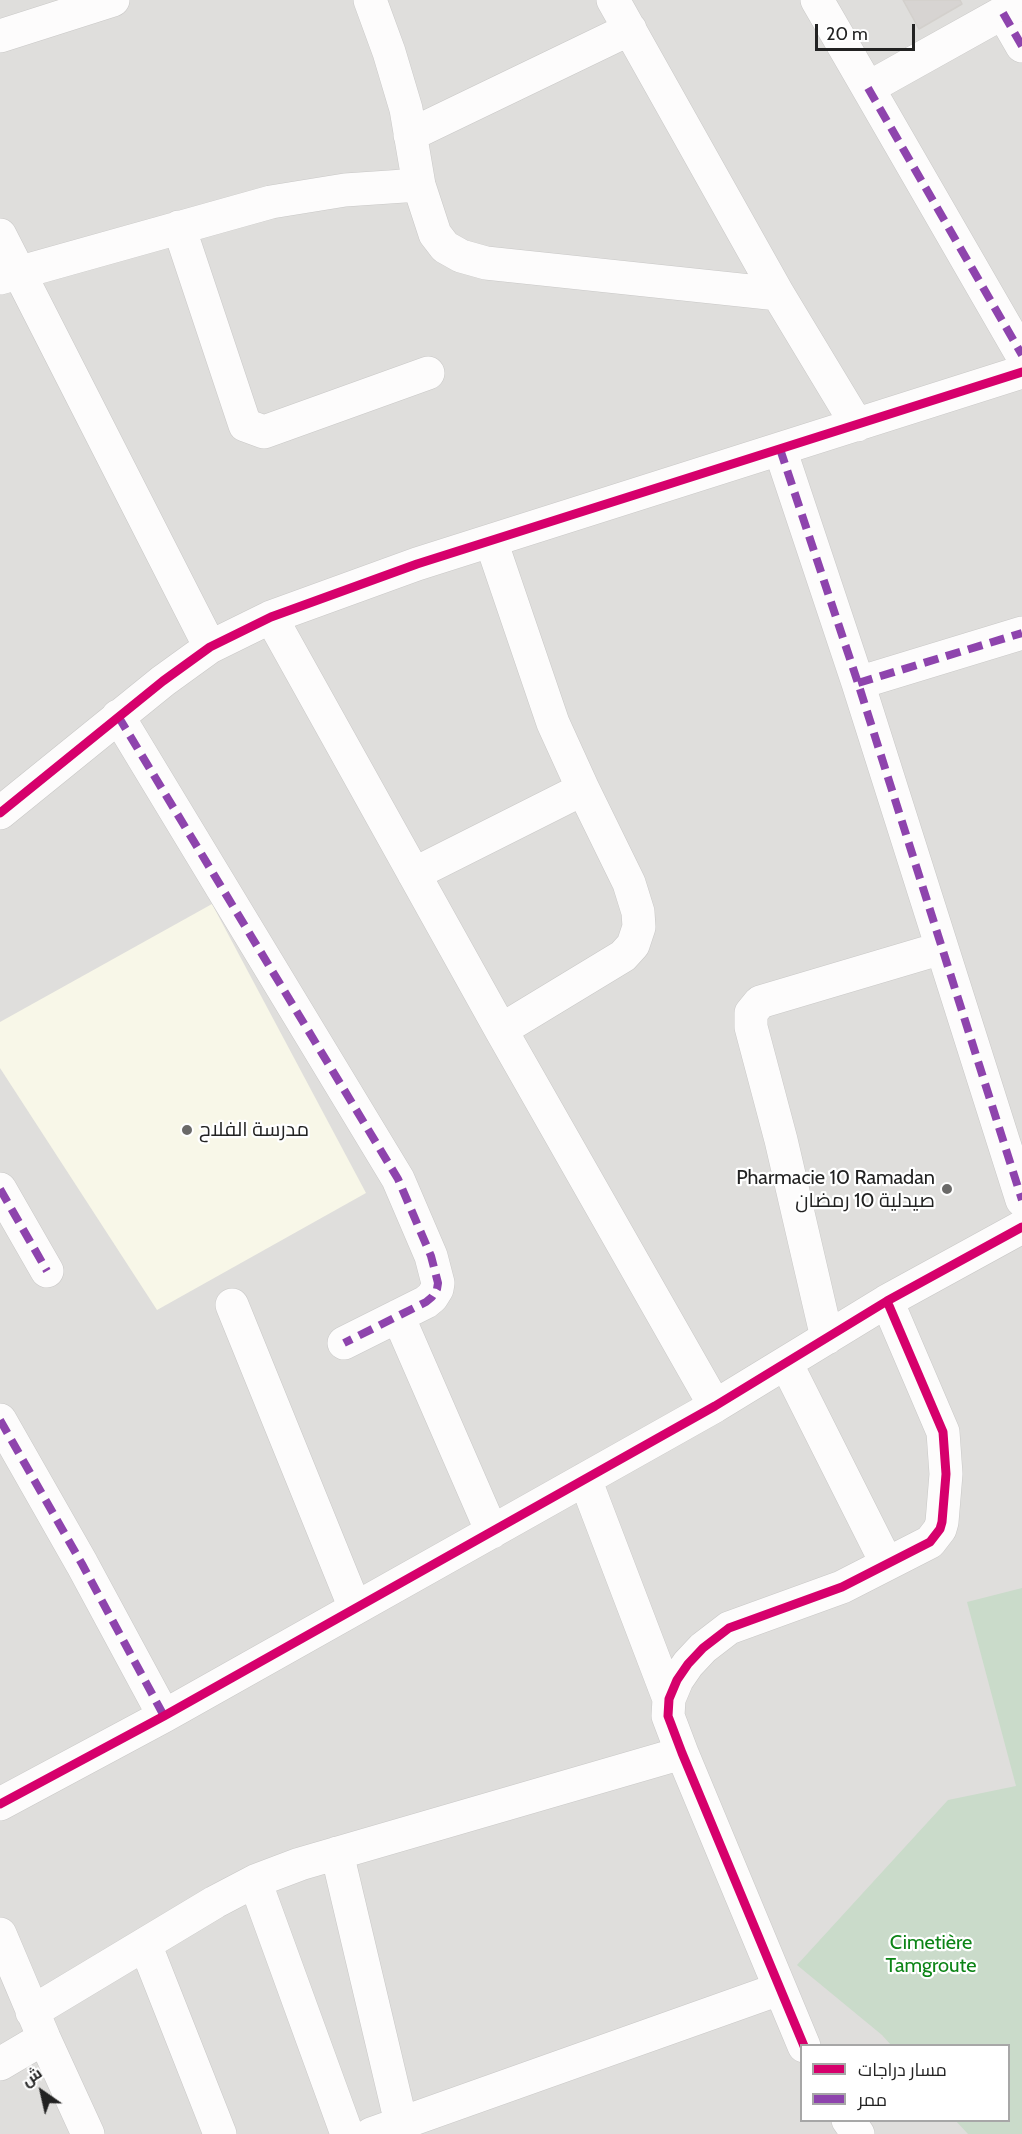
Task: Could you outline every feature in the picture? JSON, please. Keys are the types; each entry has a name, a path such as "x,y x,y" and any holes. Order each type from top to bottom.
{"street":[{"path":"0,36 113,0"},
{"path":"370,0 406,109 419,185 435,234 445,248 486,263 778,294"},
{"path":"613,0 778,294 857,425"},
{"path":"817,0 1022,355"},
{"path":"868,88 1012,7 1022,46"},
{"path":"410,135 630,29"},
{"path":"9,275 271,202 345,189 419,185"},
{"path":"179,227 245,425 264,432 428,373"},
{"path":"0,235 9,275 210,647"},
{"path":"0,813 118,716 210,647 271,617 417,564 1022,372"},
{"path":"780,449 858,683 1022,1200"},
{"path":"491,541 554,723 629,883 638,912 639,927 633,945 623,956 501,1030"},
{"path":"271,617 501,1030 715,1406"},
{"path":"858,683 1022,633"},
{"path":"118,716 398,1179 431,1256 438,1282 437,1289 426,1302 344,1343"},
{"path":"414,874 583,789"},
{"path":"827,1338 781,1140 751,1027 751,1013 760,1002 942,948"},
{"path":"0,1189 47,1271"},
{"path":"0,1804 164,1716 492,1532 715,1406 887,1301 1022,1227"},
{"path":"803,2044 682,1753 668,1716 669,1699 677,1680 688,1664 703,1648 729,1628 842,1587 930,1542 940,1529 946,1474 943,1432 887,1301"},
{"path":"232,1305 355,1608"},
{"path":"398,1316 492,1532"},
{"path":"786,1363 887,1564"},
{"path":"0,1420 76,1553 164,1716"},
{"path":"585,1479 669,1699"},
{"path":"0,2064 38,2025 145,1944 255,1881 337,1853 682,1753"},
{"path":"337,1853 402,2123"},
{"path":"255,1881 347,2134"},
{"path":"0,1934 38,2025 88,2134"},
{"path":"145,1944 220,2134"},
{"path":"371,2134 779,1989"},
{"path":"849,2122 858,2134"}],"shaded area":[{"path":"0,0 1022,0 1022,2134 0,2134"},
{"name":"مدرسة الفلاح","path":"212,904 366,1193 157,1310 0,1068 0,1022"}],"green space":[{"name":"Cimetière Tamgroute","path":"1022,1588 1022,2134 968,2134 957,2122 1010,2122 1010,2044 890,2044 797,1965 948,1800 1016,1786 967,1602"}],"building":[{"path":"903,0 960,0 962,4 919,29"}],"marked path":[{"path":"1003,13 1022,46"},
{"path":"868,88 1022,355"},
{"path":"780,449 858,683 1022,1200"},
{"path":"858,683 1022,633"},
{"path":"118,716 398,1179 431,1256 438,1283 432,1297 344,1343"},
{"path":"0,1189 47,1271"},
{"path":"0,1420 82,1564 164,1716"}],"cycle path":[{"path":"0,813 163,681 210,647 271,617 417,564 1022,372"},
{"path":"0,1804 164,1716 715,1406 887,1301 1022,1227"},
{"path":"803,2044 682,1753 668,1716 669,1699 677,1680 688,1664 703,1648 729,1628 842,1587 930,1542 940,1529 946,1474 943,1432 887,1301"}],"place":[{"name":"مدرسة الفلاح","path":"187,1130"},
{"name":"Pharmacie 10 Ramadan صيدلية 10 رمضان","path":"947,1189"}]}
